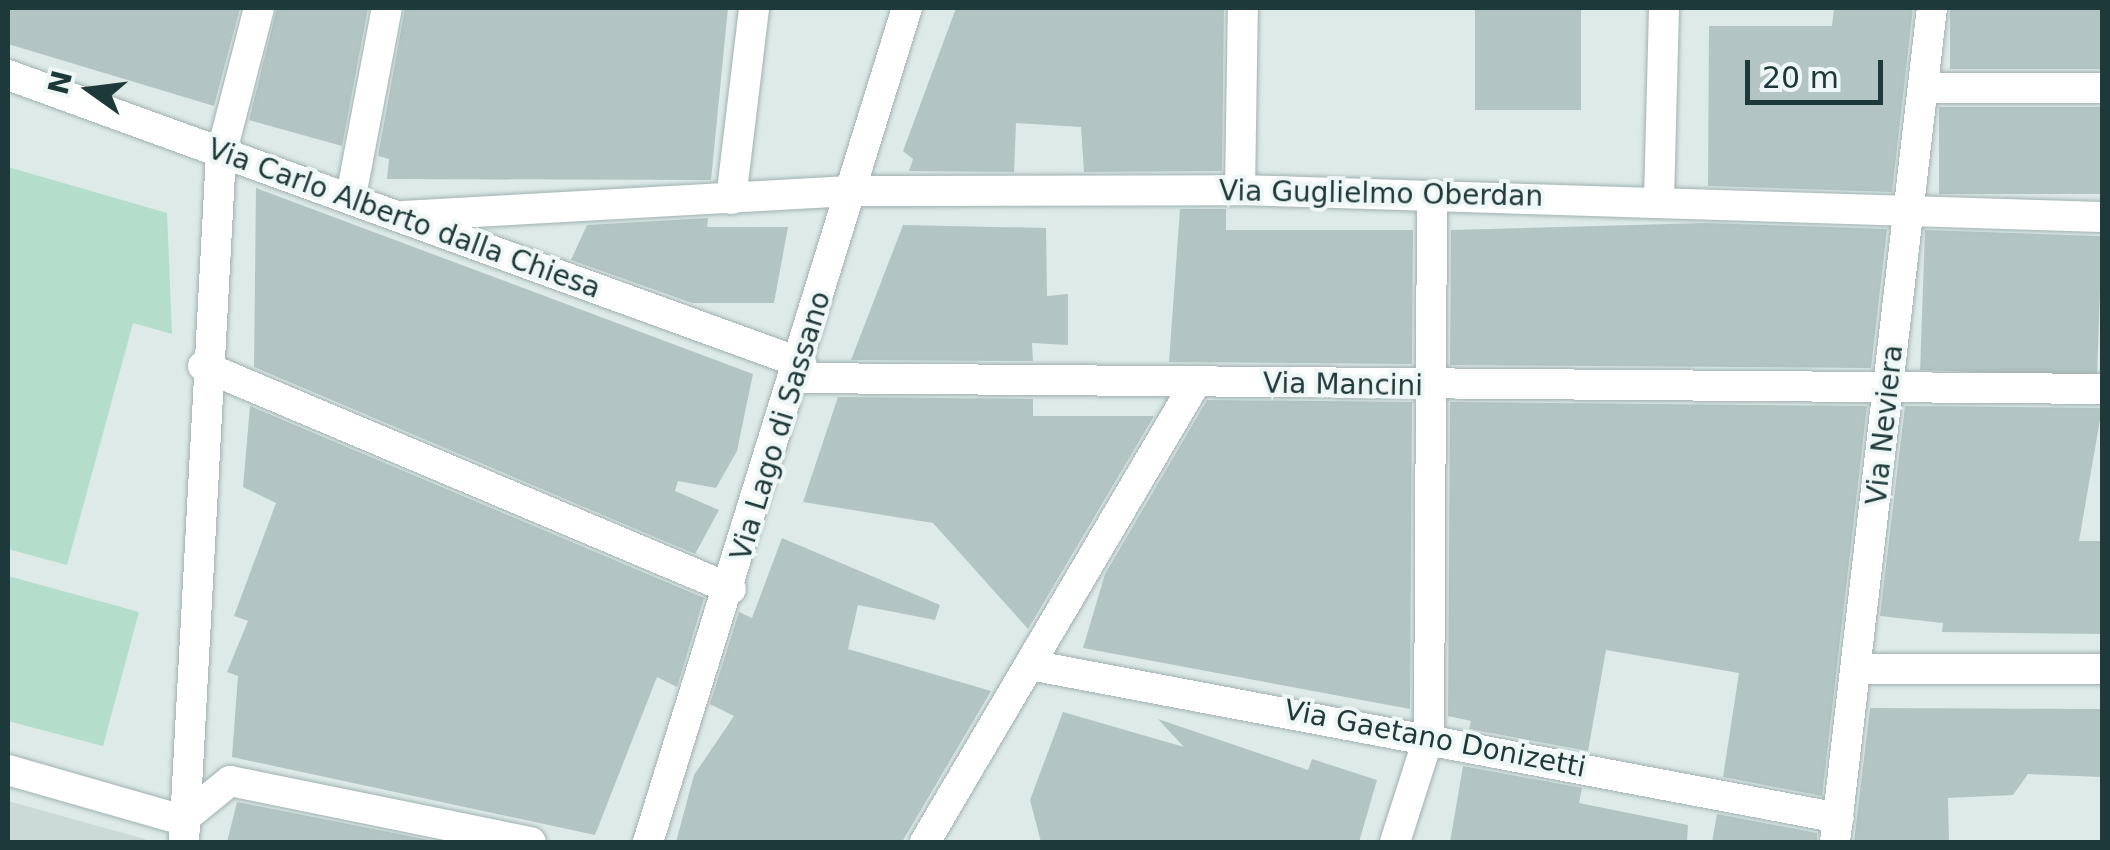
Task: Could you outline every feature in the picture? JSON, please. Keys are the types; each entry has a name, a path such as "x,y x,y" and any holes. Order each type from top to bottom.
{"street":[{"path":"183,831 204,366 221,155 259,8"},
{"path":"351,196 388,8"},
{"path":"731,199 754,8"},
{"name":"Via Lago di Sassano","path":"648,842 731,590 907,8"},
{"path":"1240,190 1243,8"},
{"path":"1659,200 1664,8"},
{"name":"Via Neviera","path":"1837,830 1932,8"},
{"name":"Via Carlo Alberto dalla Chiesa","path":"8,75 221,155 351,196 799,370"},
{"path":"1924,88 2102,88"},
{"name":"Via Guglielmo Oberdan","path":"403,216 854,191 1240,190 1659,200 1907,216 2102,217"},
{"path":"1395,842 1429,736 1432,196"},
{"path":"204,366 731,590"},
{"name":"Via Mancini","path":"799,370 1433,387 2102,389"},
{"path":"925,842 1196,382"},
{"name":"Via Gaetano Donizetti","path":"1030,665 1429,736 1837,830"},
{"path":"1857,669 2102,669"},
{"path":"8,770 183,831"},
{"path":"183,831 230,781 531,842"}],"shaded area":[{"path":"8,801 145,839 145,842 8,842"}],"green space":[{"path":"8,167 167,213 172,334 133,323 67,565 8,549"},
{"path":"8,576 139,612 103,746 8,721"}],"building":[{"path":"8,8 240,8 214,106 8,44"},
{"path":"277,8 368,8 342,146 249,120"},
{"path":"405,8 728,8 711,180 387,179 389,159 378,156"},
{"path":"956,8 1224,8 1222,171 1084,172 1081,127 1016,123 1014,172 909,171 913,159 903,151"},
{"path":"1475,8 1581,8 1581,110 1475,110"},
{"path":"1834,8 1913,8 1892,192 1708,186 1709,26 1832,26"},
{"path":"1950,8 2102,8 2102,69 1950,69"},
{"path":"1939,107 2102,107 2102,194 1939,194"},
{"path":"256,188 753,374 737,451 716,488 678,481 675,491 719,510 695,554 254,367"},
{"path":"1180,209 1226,209 1226,230 1413,230 1412,364 1169,362"},
{"path":"708,218 707,227 788,227 774,303 692,303 571,260 587,225"},
{"path":"1707,223 1887,229 1871,368 1450,365 1451,230"},
{"path":"903,225 1046,228 1047,296 1068,294 1068,345 1032,343 1033,361 851,360"},
{"path":"1925,230 2102,236 2097,376 1920,370"},
{"path":"838,397 1033,399 1033,416 1154,416 1028,629 933,523 803,502"},
{"path":"1207,400 1412,402 1410,709 1083,648 1105,574"},
{"path":"1450,402 1867,406 1822,796 1723,777 1739,673 1606,650 1588,751 1469,729 1471,721 1448,716"},
{"path":"250,406 704,598 677,687 657,677 595,835 232,757 238,676 227,672 248,621 234,616 276,503 243,487"},
{"path":"1905,406 2102,408 2079,541 2102,541 2102,634 1942,632 1943,623 1880,616"},
{"path":"782,538 940,605 935,620 858,605 848,649 991,691 902,842 676,842 694,775 734,716 710,704 739,612 752,618"},
{"path":"1870,708 2102,709 2102,777 2028,774 2013,795 1948,798 1949,842 1854,842"},
{"path":"1063,712 1184,747 1158,719 1308,770 1312,759 1377,780 1359,842 1041,842 1030,800"},
{"path":"1463,766 1582,788 1579,803 1688,825 1687,842 1450,842"},
{"path":"237,802 439,842 227,842"},
{"path":"1717,814 1817,833 1817,842 1712,842"}]}
